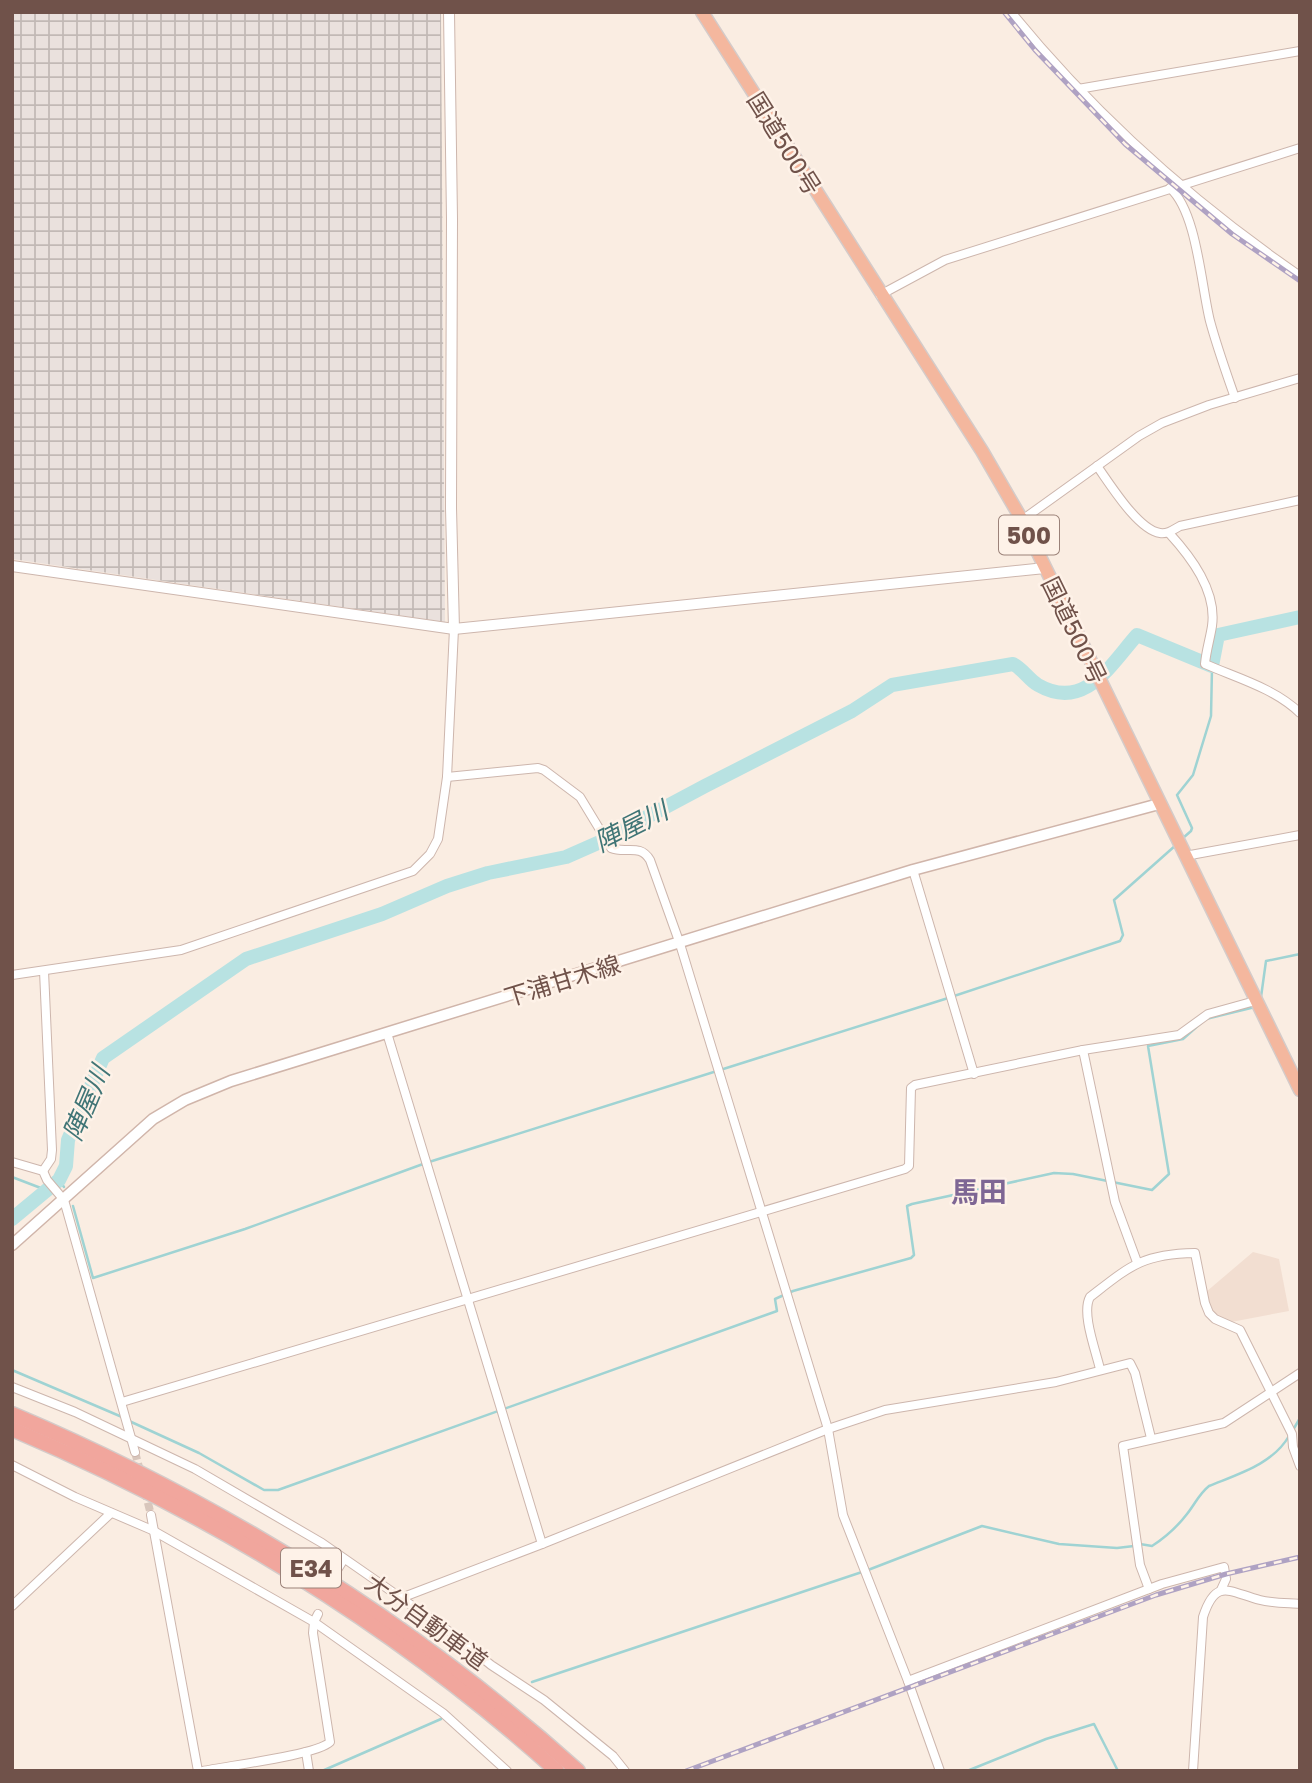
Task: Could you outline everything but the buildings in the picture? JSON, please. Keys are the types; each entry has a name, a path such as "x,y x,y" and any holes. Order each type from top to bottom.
{"highway":[{"name":"国道500号","path":"702,12 880,295 982,451 1022,520 1255,1001 1296,1073 1300,1090"},
{"name":"大分自動車道","path":"12,1413 94,1449 178,1491 325,1577 469,1679 578,1771"},
{"name":"大分自動車道","path":"12,1429 170,1503 318,1589 441,1676 520,1737 557,1771"}],"main road":[{"name":"下浦甘木線","path":"12,1245 153,1119 185,1100 231,1081 912,870 1159,804"}],"street":[{"path":"12,975 153,955 195,946 413,871 430,854 438,839 447,776 454,629 449,12"},
{"path":"1011,12 1077,89 1174,186 1300,276"},
{"path":"1077,89 1300,51"},
{"path":"880,295 945,260 1300,148"},
{"path":"1174,186 1188,217 1210,321 1235,398"},
{"path":"1022,520 1139,436 1162,423 1300,378"},
{"path":"1097,466 1142,525 1160,533 1169,533 1180,526 1300,500"},
{"path":"1169,533 1188,554 1212,604 1212,625 1205,664 1270,692 1300,713"},
{"path":"12,566 454,629 1045,568"},
{"path":"447,776 538,768 580,797 611,848 620,851 637,849 648,855 680,944 828,1429 843,1515 940,1771"},
{"path":"1185,856 1300,835"},
{"path":"912,870 974,1074"},
{"path":"44,971 52,1150 45,1176"},
{"path":"121,1402 909,1166 911,1088 915,1085 1083,1050 1179,1035 1208,1014 1255,1001"},
{"path":"387,1033 542,1544"},
{"path":"1083,1050 1115,1202 1137,1262"},
{"path":"12,1162 45,1176 62,1198 135,1452"},
{"path":"1100,1369 1087,1314 1090,1297 1137,1262 1167,1254 1195,1253 1209,1313 1215,1319 1240,1331 1292,1434 1293,1447 1300,1466"},
{"path":"401,1598 828,1429 885,1410 1056,1382 1130,1363 1135,1373 1151,1438"},
{"path":"1149,1589 1140,1565 1123,1446 1224,1423 1300,1373"},
{"path":"12,1387 75,1412 195,1469 322,1543 544,1700 613,1756 625,1771"},
{"path":"12,1465 152,1530 316,1618 443,1713 507,1771"},
{"path":"12,1606 111,1513"},
{"path":"151,1515 200,1771 327,1746 331,1739 313,1633 316,1618"},
{"path":"335,1573 344,1559"},
{"path":"908,1681 1149,1589 1224,1567 1226,1579 1221,1590 1211,1597 1203,1617 1193,1771"},
{"path":"1221,1590 1262,1601 1300,1604"},
{"path":"306,1752 309,1771"}],"shaded area":[{"path":"12,12 441,12 445,622 12,559"},
{"path":"1253,1252 1279,1259 1289,1311 1226,1323 1214,1314 1206,1292"}],"waterway":[{"name":"陣屋川","path":"12,1219 59,1180 66,1166 68,1140 103,1058 246,959 382,914 447,886 488,873 566,857 852,711 892,685 1013,664 1038,685 1055,692 1070,693 1083,689 1107,671 1137,635 1212,666 1218,635 1300,617"},
{"path":"1183,838 1192,828 1177,795 1193,775 1211,716 1212,668"},
{"path":"429,1162 1120,941 1123,935 1114,900 1176,845"},
{"path":"1261,997 1266,961 1300,954"},
{"path":"1206,1019 1251,1008"},
{"path":"127,1420 199,1453 264,1490 278,1490 777,1311 775,1299 793,1291 911,1258 914,1255 907,1206 912,1204 1054,1173 1073,1174 1152,1190 1169,1174 1148,1046 1183,1039 1201,1023"},
{"path":"73,1206 93,1278 245,1229 423,1164"},
{"path":"12,1177 46,1190"},
{"path":"59,1180 64,1187"},
{"path":"12,1370 122,1417"},
{"path":"1293,1430 1300,1418"},
{"path":"1140,1544 1152,1546 1157,1543 1171,1532 1209,1486 1264,1461 1274,1454 1289,1436"},
{"path":"868,1570 982,1526 1059,1544 1117,1548 1134,1546"},
{"path":"532,1682 862,1572"},
{"path":"322,1771 441,1719"},
{"path":"967,1771 1046,1739 1094,1724 1118,1771"}],"tunnel":[{"path":"135,1452 141,1475"},
{"path":"145,1491 151,1515"}],"railway":[{"path":"1004,12 1035,50 1125,144 1232,234 1300,281"},
{"path":"686,1771 1156,1595 1226,1574 1300,1557"}],"district":[{"name":"馬田","path":"979,1191"}]}
